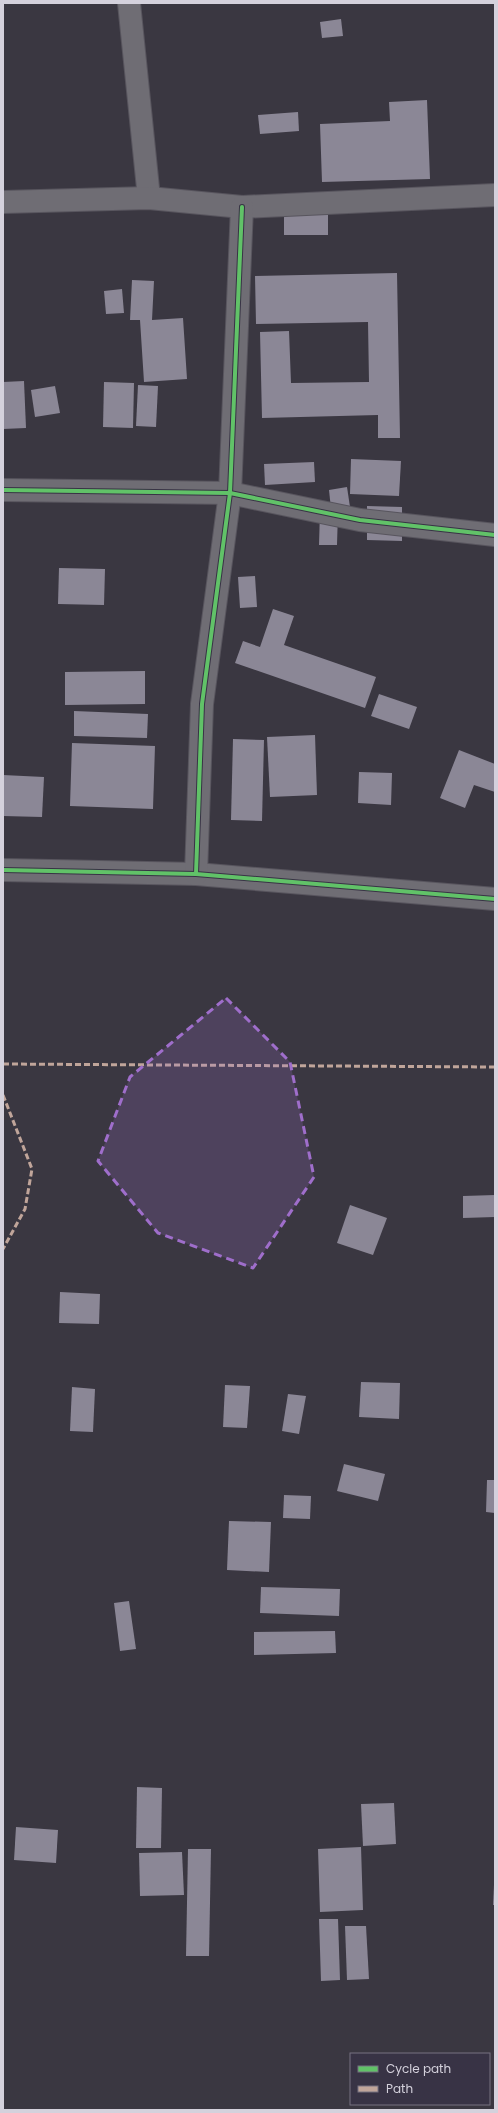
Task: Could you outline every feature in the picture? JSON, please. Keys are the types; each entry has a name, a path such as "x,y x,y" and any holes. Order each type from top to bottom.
{"street":[{"path":"128,3 149,198"},
{"path":"3,202 149,198 242,207 495,195"},
{"path":"196,874 202,704 230,493 242,207"},
{"path":"3,490 230,493 360,520 495,535"},
{"path":"3,870 196,874 495,900"}],"highlighted area":[{"path":"226,998 290,1062 314,1177 253,1268 158,1233 98,1161 130,1077"}],"building":[{"path":"341,19 343,36 322,38 320,22"},
{"path":"427,100 430,179 322,182 320,124 390,121 389,102"},
{"path":"298,112 299,131 260,134 258,115"},
{"path":"328,212 328,235 284,235 284,213"},
{"path":"397,273 400,438 378,438 378,415 262,418 260,332 289,331 291,383 369,382 368,322 256,324 255,276"},
{"path":"132,280 154,281 152,320 183,318 187,379 144,382 140,320 130,320"},
{"path":"122,289 124,313 106,314 104,291"},
{"path":"24,381 26,428 3,429 3,382"},
{"path":"104,382 134,383 133,428 103,427"},
{"path":"138,385 158,386 156,427 136,426"},
{"path":"55,386 60,413 35,417 31,390"},
{"path":"351,459 401,461 399,496 350,494"},
{"path":"314,462 315,482 265,485 264,464"},
{"path":"347,487 350,507 331,509 329,490"},
{"path":"367,506 402,507 402,541 367,540"},
{"path":"320,511 338,511 337,545 319,545"},
{"path":"59,568 105,569 104,605 58,604"},
{"path":"255,576 257,607 240,608 238,577"},
{"path":"273,609 294,616 284,645 376,677 365,708 235,663 243,641 260,647"},
{"path":"145,671 145,704 65,705 65,672"},
{"path":"379,694 417,707 409,729 371,716"},
{"path":"74,711 148,714 147,738 74,736"},
{"path":"315,735 317,795 270,797 267,737"},
{"path":"233,739 264,740 262,821 231,820"},
{"path":"72,743 155,746 153,809 70,806"},
{"path":"459,750 495,764 495,792 474,785 465,808 440,798"},
{"path":"359,772 392,773 391,805 358,803"},
{"path":"3,775 44,777 42,817 3,816"},
{"path":"495,1195 495,1217 463,1218 463,1196"},
{"path":"350,1205 387,1218 373,1255 337,1243"},
{"path":"60,1292 100,1294 99,1324 59,1323"},
{"path":"361,1382 400,1383 399,1419 359,1417"},
{"path":"225,1385 250,1386 247,1428 223,1427"},
{"path":"72,1387 95,1389 93,1432 70,1431"},
{"path":"288,1394 306,1396 299,1434 282,1431"},
{"path":"344,1464 385,1474 378,1501 337,1491"},
{"path":"487,1480 495,1480 495,1513 486,1512"},
{"path":"284,1495 311,1496 310,1519 283,1518"},
{"path":"229,1521 271,1522 269,1572 227,1570"},
{"path":"261,1587 340,1589 339,1616 260,1613"},
{"path":"129,1601 136,1649 120,1651 114,1603"},
{"path":"335,1631 336,1653 254,1655 254,1632"},
{"path":"137,1787 162,1788 161,1848 136,1848"},
{"path":"394,1803 396,1844 363,1846 361,1804"},
{"path":"16,1827 58,1830 56,1863 14,1860"},
{"path":"361,1847 363,1910 320,1912 318,1849"},
{"path":"188,1849 211,1849 209,1956 186,1956"},
{"path":"182,1852 184,1895 140,1896 139,1853"},
{"path":"494,1885 495,1905 493,1905"},
{"path":"319,1919 338,1919 340,1980 321,1981"},
{"path":"345,1926 366,1926 369,1979 347,1980"}],"marked path":[{"path":"3,1064 495,1067"},
{"path":"3,1095 32,1169 25,1209 3,1249"}],"cycle path":[{"path":"196,874 202,704 230,493 242,207"},
{"path":"3,490 230,493 360,520 495,535"},
{"path":"3,870 196,874 495,899"}]}
